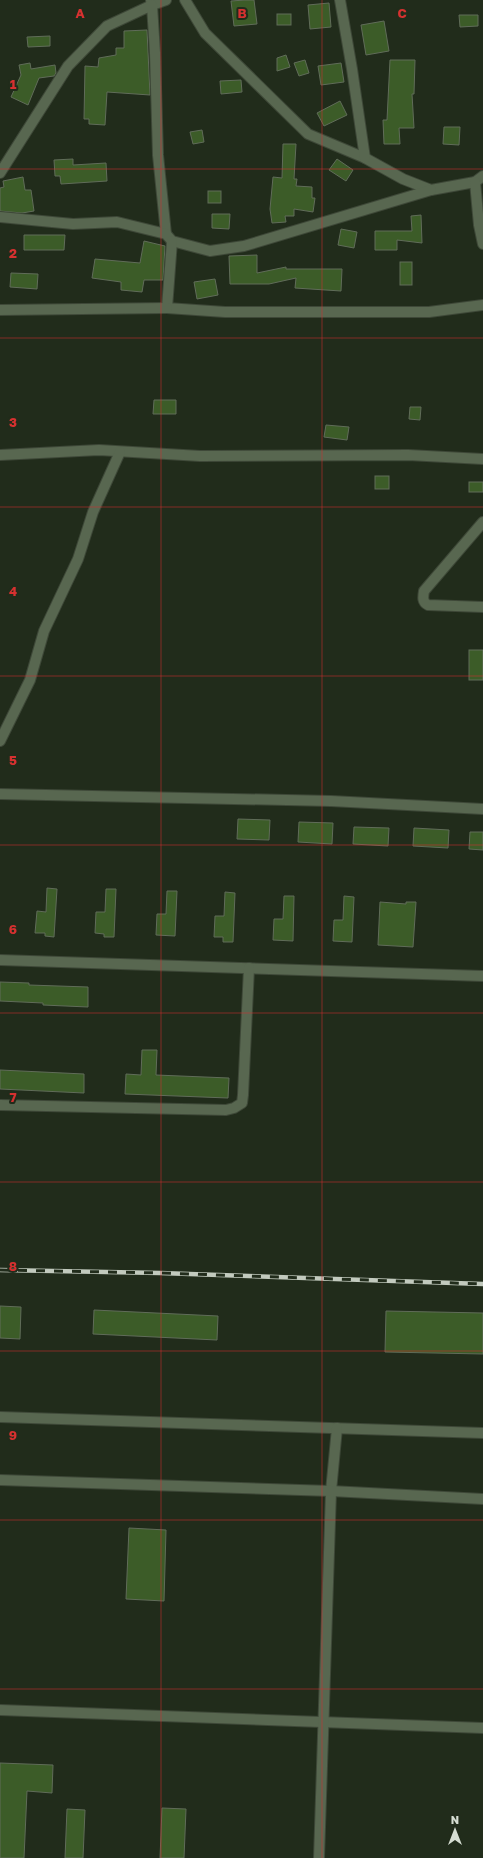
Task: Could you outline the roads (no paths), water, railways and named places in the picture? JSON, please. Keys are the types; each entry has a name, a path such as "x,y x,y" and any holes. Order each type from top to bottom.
{"street":[{"path":"0,173 68,66 107,26 152,3 166,0"},
{"path":"185,0 205,33 308,134 365,158 396,176 431,190"},
{"path":"340,0 365,158"},
{"path":"152,3 158,155 169,237 167,308"},
{"path":"0,217 73,224 118,222 210,251 244,246 431,190 479,179 478,225 483,244"},
{"path":"0,310 167,308 225,312 429,312 483,305"},
{"path":"0,454 99,450 200,456 408,455 483,459"},
{"path":"0,741 30,680 44,632 78,559 93,512 120,452"},
{"path":"483,522 424,591 423,598 424,602 428,606 483,607"},
{"path":"0,794 331,801 483,809"},
{"path":"0,960 483,976"},
{"path":"0,1105 226,1110 234,1108 242,1103 243,1095 249,968"},
{"path":"0,1417 483,1433"},
{"path":"319,1858 331,1491 337,1428"},
{"path":"0,1480 331,1491 483,1498"},
{"path":"0,1710 483,1728"}],"railway":[{"path":"0,1270 160,1273 483,1284"}]}
